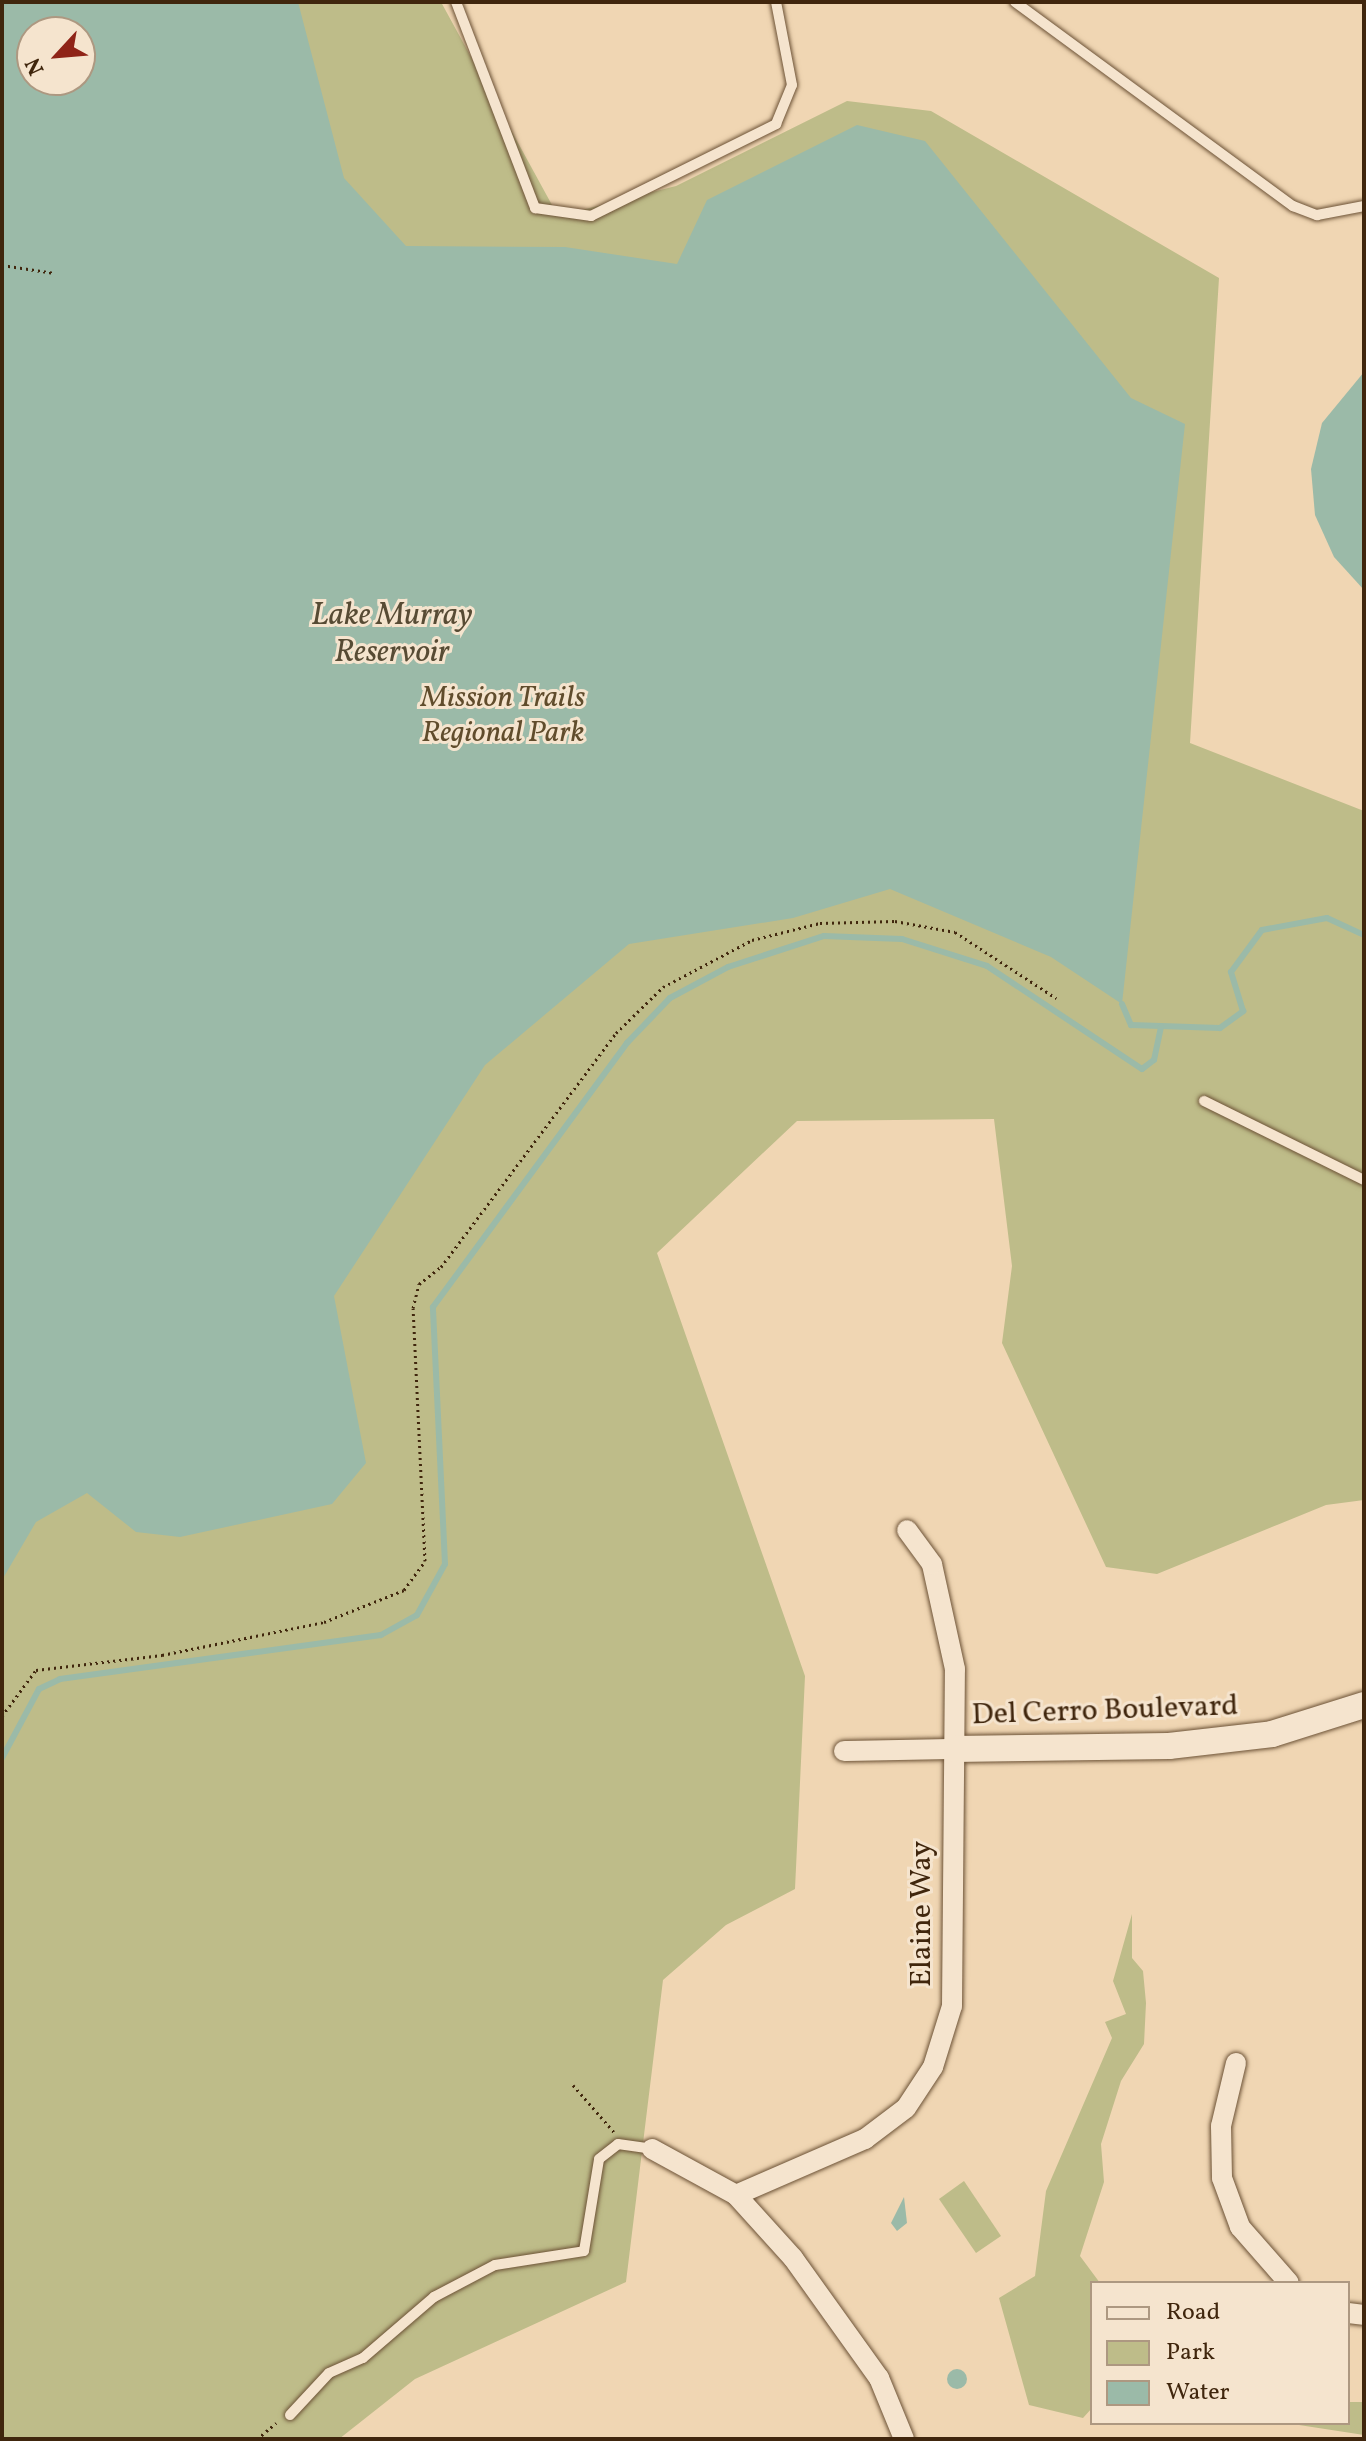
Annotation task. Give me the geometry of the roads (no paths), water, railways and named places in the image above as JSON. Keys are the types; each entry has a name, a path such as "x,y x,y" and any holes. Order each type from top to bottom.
{"street":[{"name":"Elaine Way","path":"736,2195 865,2139 906,2108 933,2067 952,2006 953,1749 948,1615 932,1564 907,1530"},
{"name":"Del Cerro Boulevard","path":"844,1751 1169,1746 1272,1734 1364,1705"},
{"path":"1236,2063 1221,2126 1222,2178 1240,2227 1287,2281"},
{"path":"652,2149 736,2195 827,2298 879,2378 904,2439"}],"lane":[{"path":"456,2 535,208 591,216 776,124 792,85 776,2"},
{"path":"1015,2 1231,165 1317,215 1364,206"},
{"path":"1204,1101 1364,1180"},
{"path":"290,2415 329,2373 363,2358 434,2297 495,2265 584,2251 599,2159 618,2144 652,2149"}],"water":[{"name":"Lake Murray Reservoir","path":"2,2 298,2 344,178 406,246 565,247 677,264 707,200 857,125 925,141 1131,398 1185,424 1122,1004 1051,957 890,889 793,918 629,944 485,1065 334,1296 366,1463 332,1504 180,1537 136,1532 87,1493 36,1522 2,1580"},
{"path":"1364,372 1364,590 1334,557 1315,515 1311,469 1322,423"},
{"path":"904,2197 907,2223 897,2231 891,2223"},
{"path":"957,2369 964,2372 967,2379 964,2386 957,2389 950,2386 947,2379 950,2372"}],"waterway":[{"path":"1122,1004 1131,1025 1220,1028 1243,1011 1231,972 1262,930 1327,918 1364,935"},
{"path":"433,1307 627,1043 670,998 728,967 824,936 902,939 987,966 1142,1069 1154,1060 1161,1027"},
{"path":"2,1758 39,1689 60,1679 381,1635 417,1615 445,1564 433,1307"}],"park label":[{"name":"Mission Trails Regional Park","path":"503,715"}]}
